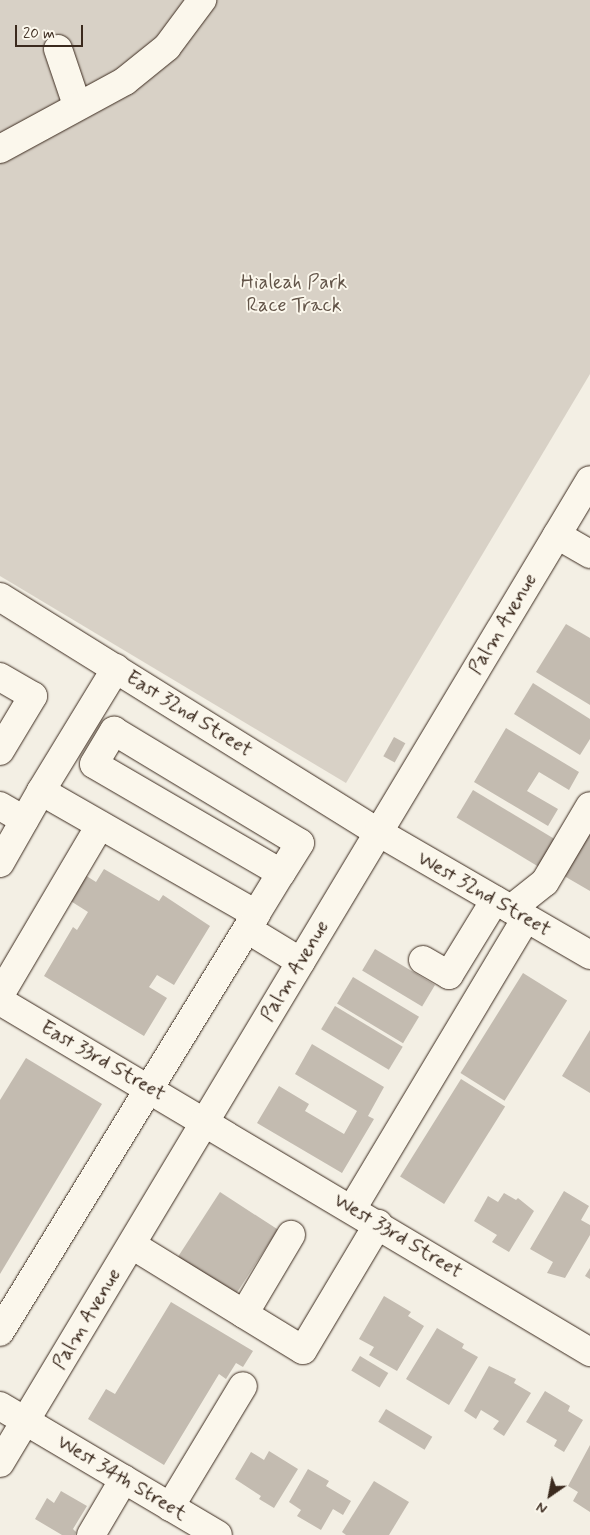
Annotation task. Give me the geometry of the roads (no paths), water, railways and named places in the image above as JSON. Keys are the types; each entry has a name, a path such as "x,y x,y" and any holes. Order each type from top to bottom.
{"street":[{"path":"0,149 77,105 125,81 167,47 202,0"},
{"path":"58,49 77,105"},
{"name":"Palm Avenue","path":"0,1463 590,480"},
{"path":"557,535 590,554"},
{"name":"East 32nd Street","path":"0,596 378,832"},
{"path":"0,862 116,668"},
{"path":"0,677 33,696 0,751"},
{"path":"0,1332 300,843 114,731 94,764 281,873"},
{"path":"41,791 100,825 251,922 301,962"},
{"path":"0,806 24,820"},
{"path":"423,960 449,976 511,909 545,882 590,806"},
{"path":"1,1004 100,825"},
{"name":"West 32nd Street","path":"378,832 590,955"},
{"path":"352,1209 511,909"},
{"name":"East 33rd Street","path":"1,1004 205,1120"},
{"name":"West 33rd Street","path":"205,1120 590,1352"},
{"path":"132,1245 303,1350 378,1224"},
{"path":"244,1314 291,1235"},
{"path":"170,1507 243,1386"},
{"name":"West 34th Street","path":"0,1406 218,1535"},
{"path":"91,1535 124,1479"}],"park label":[{"name":"Hialeah Park Race Track","path":"294,294"}]}
